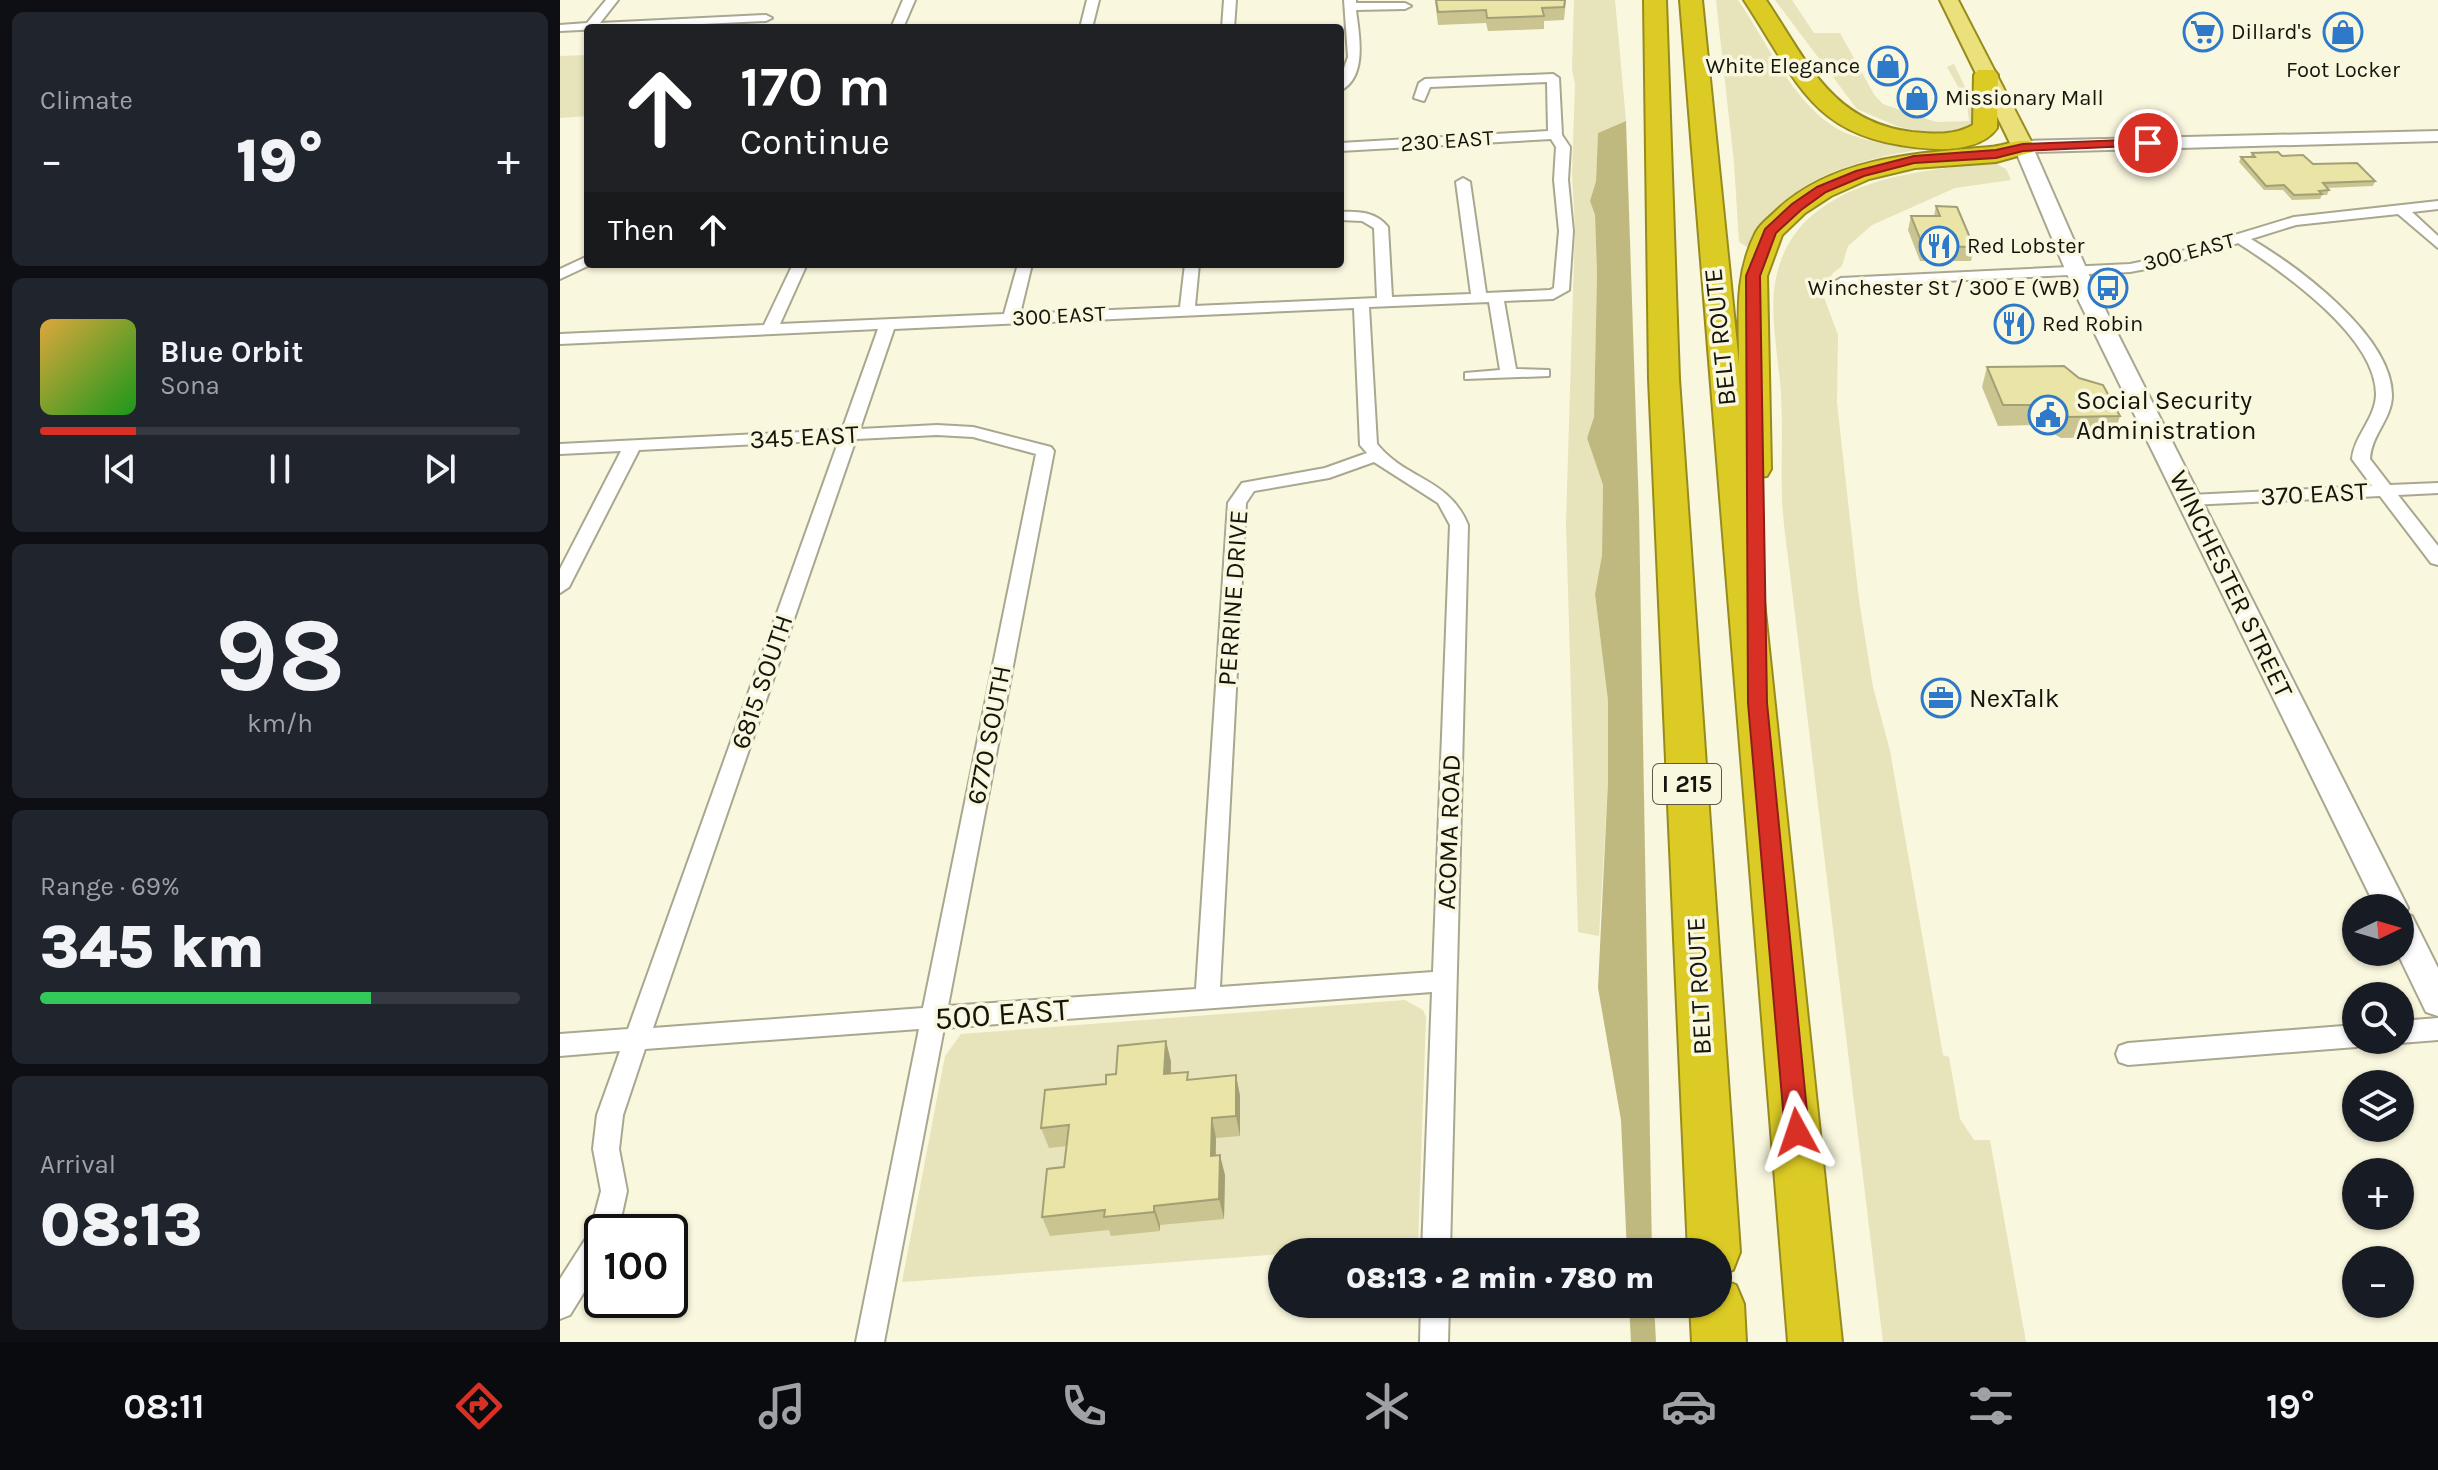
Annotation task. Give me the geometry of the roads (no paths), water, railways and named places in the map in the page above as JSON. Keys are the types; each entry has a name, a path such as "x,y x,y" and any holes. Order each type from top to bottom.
{"highway":[{"path":"1633,0 1636,45 1659,187"},
{"name":"BELT ROUTE","path":"1655,0 1664,379 1713,1238"},
{"name":"BELT ROUTE","path":"1691,0 1716,306 1757,703 1815,1342"},
{"path":"1755,0 1833,110 1854,124 1907,140 2023,147"},
{"path":"1937,142 1968,138 1985,128 1986,75"},
{"path":"1757,703 1753,276 1770,232 1796,207 1822,190 1860,174 1914,160 1996,154 2023,147"},
{"path":"1718,1318 1719,1342"}],"main road":[{"name":"WINCHESTER STREET","path":"1949,0 2023,147 2076,271 2385,894"},
{"path":"2148,143 2180,136 2438,127"},
{"path":"2023,147 2438,136"},
{"path":"2414,953 2438,1002"}],"street":[{"path":"592,24 612,0"},
{"path":"899,24 909,0"},
{"path":"1087,24 1093,0"},
{"path":"1228,24 1230,0"},
{"path":"1344,83 1354,65 1350,3 1405,6"},
{"path":"656,24 766,19"},
{"path":"560,28 584,27"},
{"path":"1420,98 1425,83 1553,78 1555,135"},
{"name":"230 EAST","path":"1344,147 1555,135"},
{"name":"300 EAST","path":"560,339 1558,292 1563,286 1566,231 1561,180 1563,147 1555,135"},
{"path":"1463,182 1509,375"},
{"name":"300 EAST","path":"1841,282 2076,271 2152,264 2320,217 2438,205"},
{"path":"2401,209 2438,244"},
{"path":"1344,216 1365,217 1375,220 1381,227 1385,301"},
{"path":"2240,238 2309,284 2370,354 2384,391 2376,424 2362,445 2361,459 2438,559"},
{"path":"560,275 584,262"},
{"path":"770,330 798,268"},
{"path":"1011,319 1024,268"},
{"path":"1187,310 1192,268"},
{"path":"1361,302 1366,430 1375,456"},
{"name":"6815 SOUTH","path":"608,1214 614,1191 606,1132 888,324"},
{"path":"1471,376 1543,373"},
{"name":"345 EAST","path":"560,449 958,430 1045,451"},
{"path":"560,587 633,445"},
{"name":"6770 SOUTH","path":"870,1342 1045,451"},
{"name":"ACOMA ROAD","path":"1375,456 1394,470 1442,495 1456,511 1459,525 1436,1238"},
{"name":"PERRINE DRIVE","path":"1207,999 1237,503 1248,487 1329,473 1375,456"},
{"name":"370 EAST","path":"2190,500 2438,488"},
{"name":"500 EAST","path":"560,1045 1444,981"},
{"path":"2414,1031 2438,1029"},
{"path":"2128,1054 2342,1037"},
{"path":"560,1305 584,1267"},
{"path":"1434,1342 1435,1318"}],"place":[{"name":"Dillard's","path":"2203,32"},
{"name":"Foot Locker","path":"2343,32"},
{"name":"White Elegance","path":"1888,66"},
{"name":"Missionary Mall","path":"1917,98"},
{"name":"Red Lobster","path":"1939,246"},
{"name":"Winchester St / 300 E (WB)","path":"2108,288"},
{"name":"Red Robin","path":"2014,324"},
{"name":"Social Security Administration","path":"2048,415"},
{"name":"NexTalk","path":"1941,698"}]}
